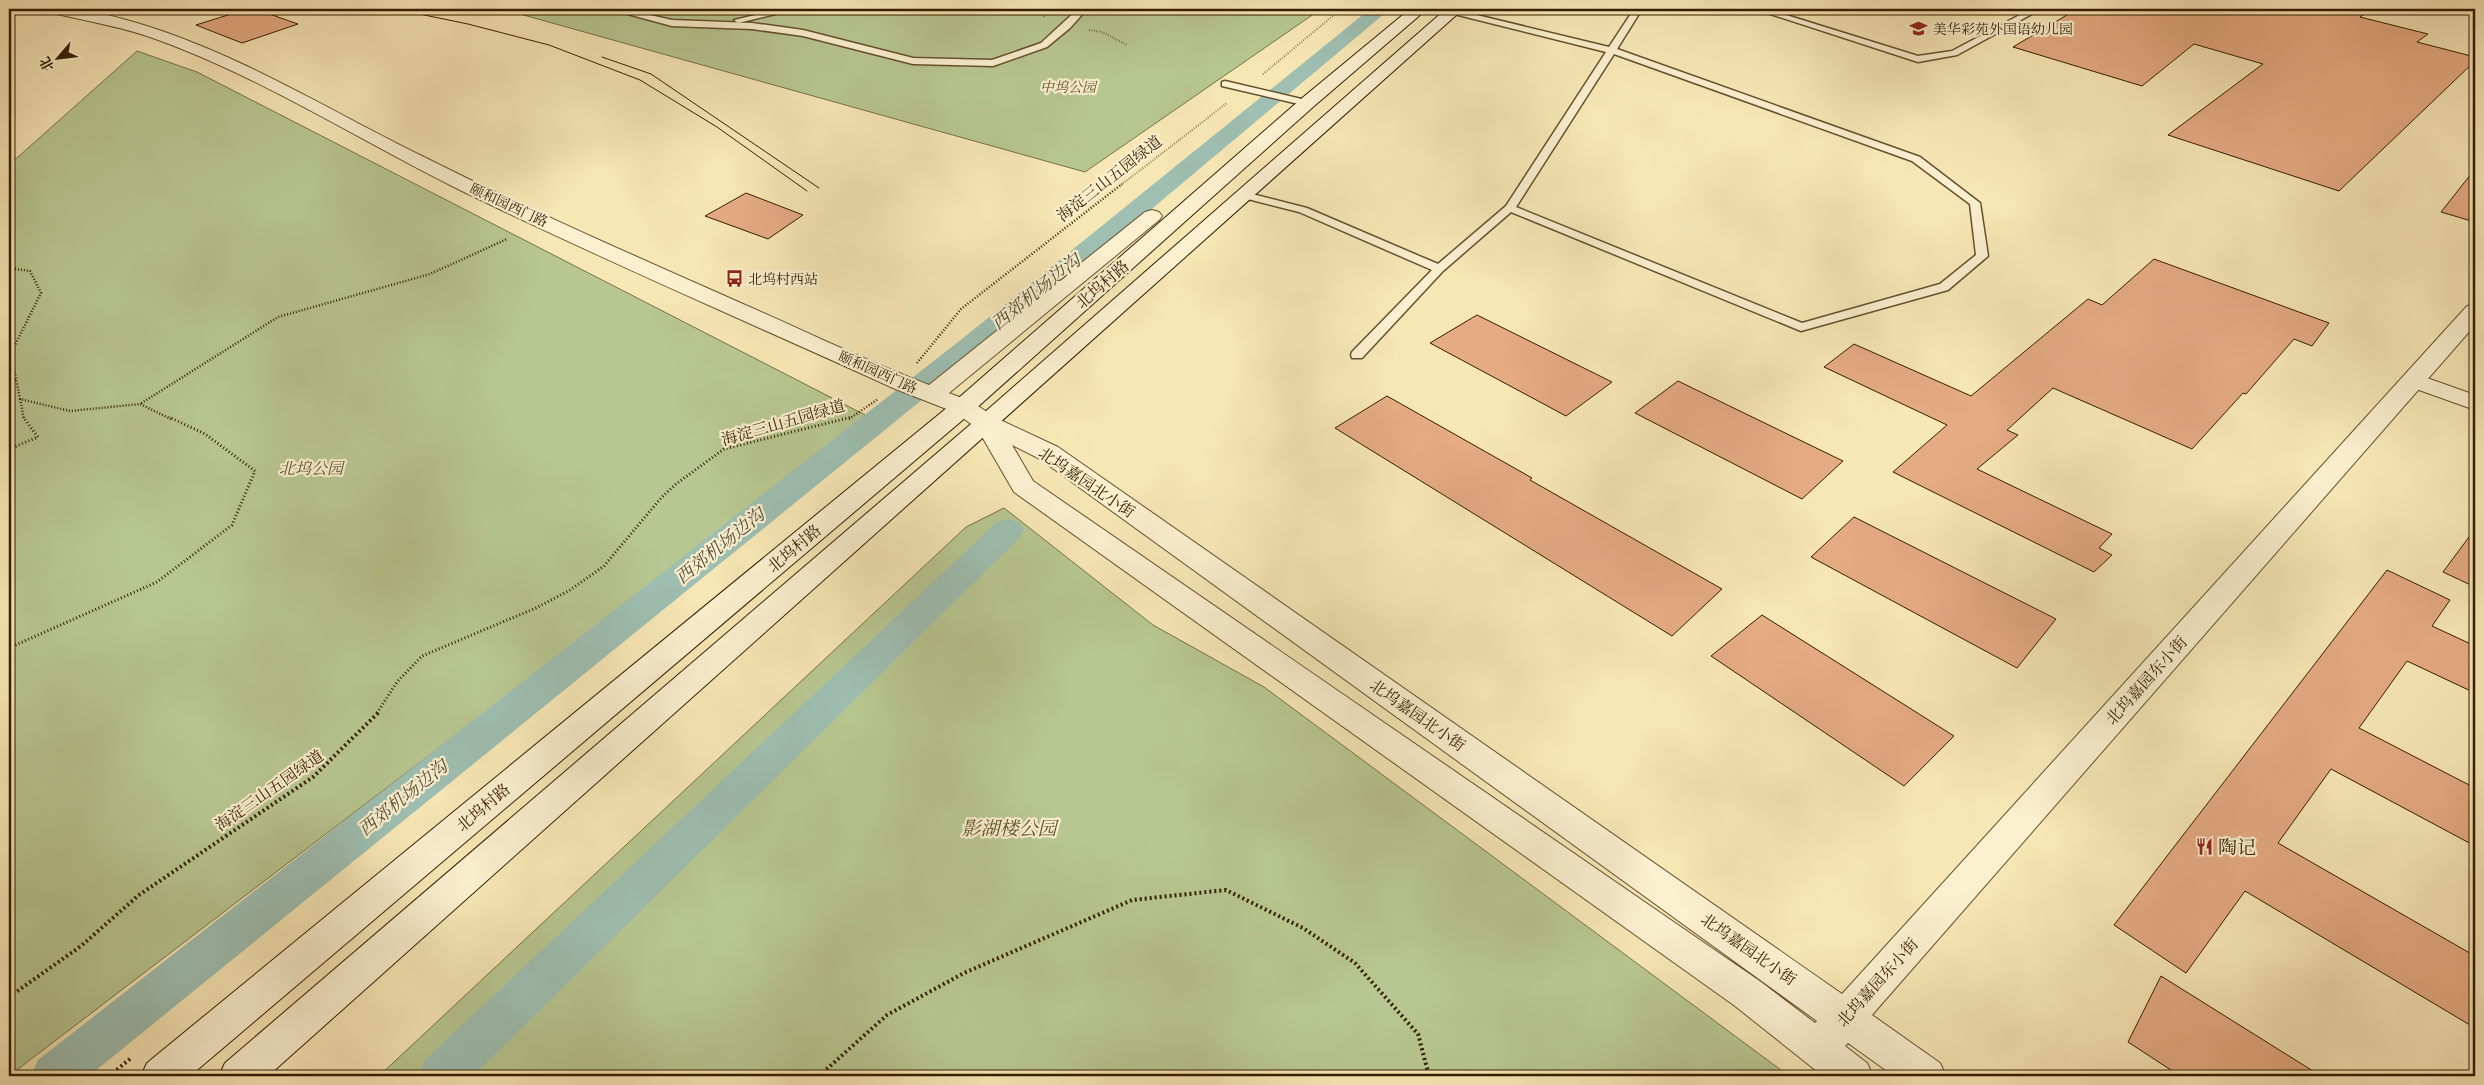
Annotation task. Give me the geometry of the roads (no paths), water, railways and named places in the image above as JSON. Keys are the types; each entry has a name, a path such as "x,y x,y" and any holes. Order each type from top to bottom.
{"street":[{"name":"颐和园西门路","path":"55,9 134,26 216,58 413,160 514,209 975,415"},
{"name":"北坞村路","path":"161,1076 1244,195 1454,10"},
{"name":"北坞村路","path":"239,1076 975,415 1194,203 1307,103 1416,11"},
{"name":"北坞村路","path":"932,395 1152,216 1194,203"},
{"name":"北坞嘉园东小街","path":"1818,1048 2475,312"},
{"path":"2414,380 2475,403"},
{"name":"北坞嘉园北小街","path":"975,415 1057,459 1926,1076"},
{"name":"北坞嘉园北小街","path":"975,415 1024,486 1748,994 1854,1076"}],"lane":[{"path":"614,9 672,23 752,26 803,33 913,61 993,63 1044,45 1069,25 1083,9"},
{"path":"714,25 793,9"},
{"path":"1393,9 1416,11"},
{"path":"1358,355 1439,269 1510,208 1638,9"},
{"path":"1759,9 1918,60 1954,53 2038,9"},
{"path":"1454,10 1611,50 1916,159 1975,203 1982,256 1944,287 1801,327 1510,208"},
{"path":"1225,84 1307,103"},
{"path":"1244,195 1303,210 1439,269"}],"waterway":[{"name":"西郊机场边沟","path":"54,1076 977,341 1381,9"},
{"path":"441,1076 1008,530"}],"tram line":[{"path":"395,9 468,24 549,45 640,80 717,127 807,191"},
{"path":"602,57 651,74 819,188"}],"place":[{"name":"美华彩苑外国语幼儿园","path":"1919,29"},
{"name":"北坞村西站","path":"734,279"},
{"name":"陶记","path":"2204,847"}],"park label":[{"name":"中坞公园","path":"1068,87"},
{"name":"北坞公园","path":"311,468"},
{"name":"影湖楼公园","path":"1009,828"}]}
